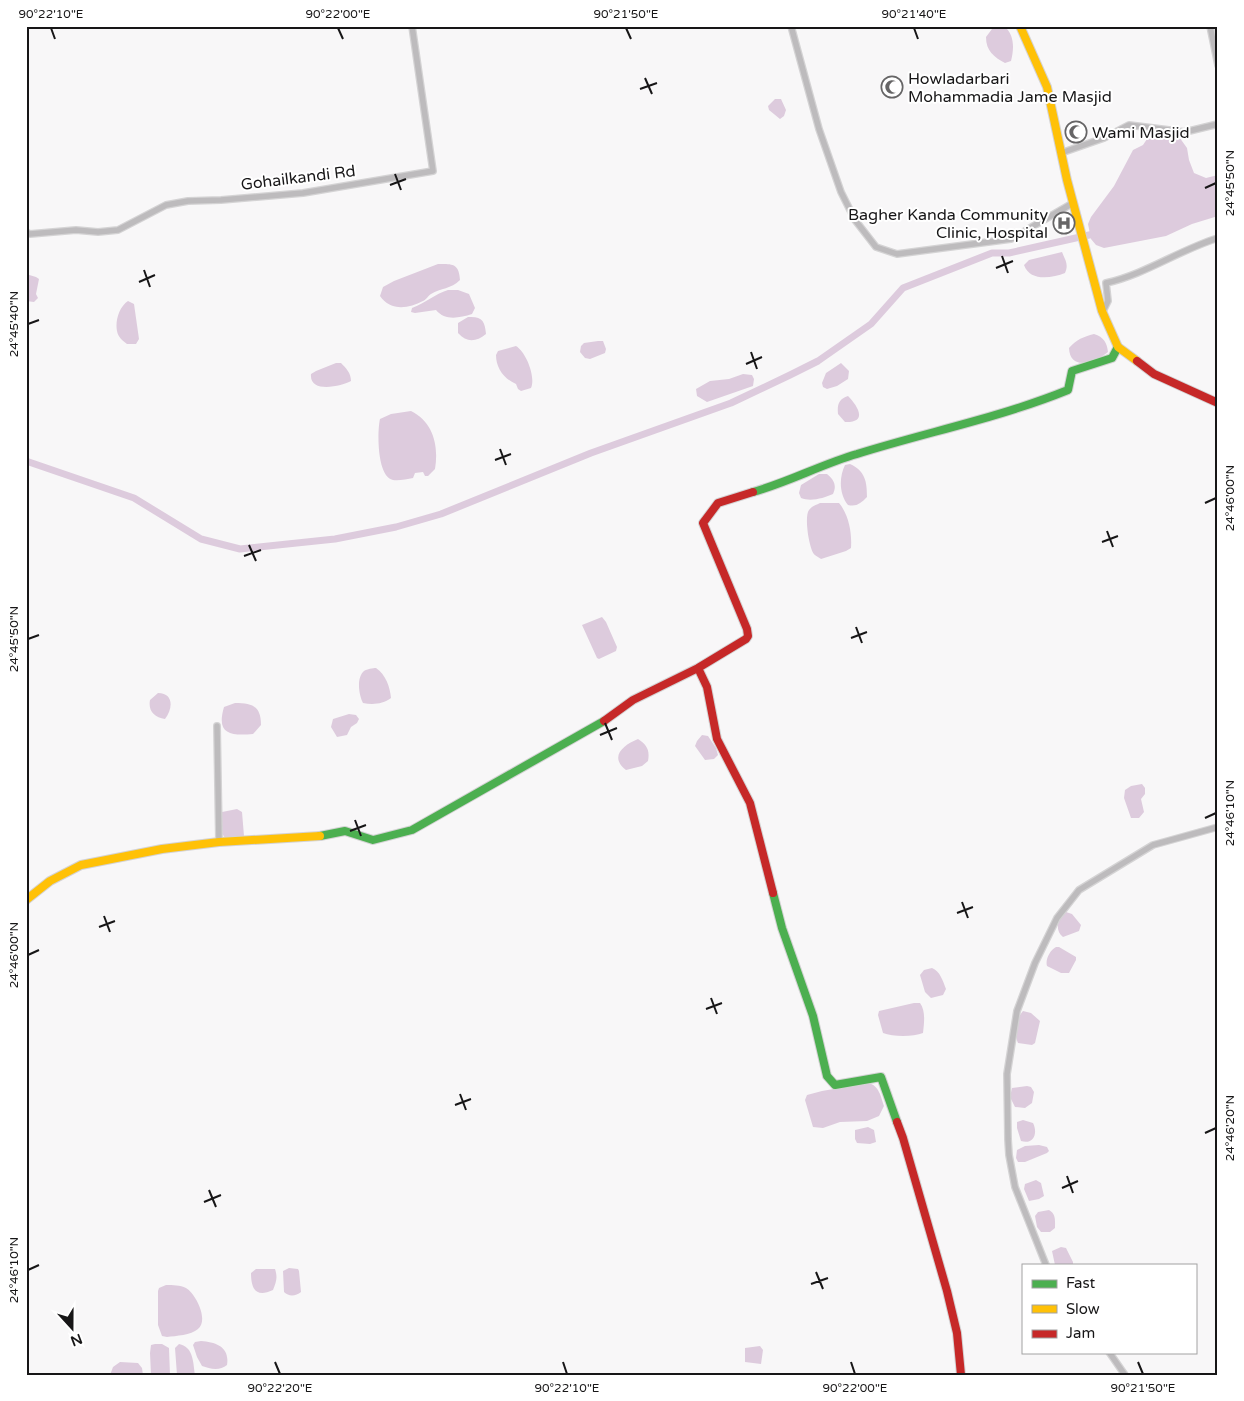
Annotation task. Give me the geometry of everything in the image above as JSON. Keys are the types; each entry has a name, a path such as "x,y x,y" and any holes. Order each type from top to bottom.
{"main road":[{"path":"1020,26 1047,87 1073,203 1102,312 1118,347 1154,374 1218,403"},
{"path":"26,900 50,881 81,865 162,849 219,842 314,837 345,831 373,840 412,830 602,722 633,700 698,668 746,639 748,636 747,629 703,523 718,503 774,486 855,454 1036,403 1068,390 1072,371 1112,358 1118,347"},
{"path":"698,668 707,687 717,739 750,803 782,928 813,1016 828,1076 835,1085 881,1077 903,1138 947,1291 957,1333 961,1375"}],"street":[{"name":"Gohailkandi Rd","path":"26,232 30,234 76,230 98,232 118,230 166,205 188,201 303,194 433,171 412,26"},
{"path":"791,26 819,129 841,192 855,220 876,247 897,254 1012,239 1073,203"},
{"path":"1210,26 1218,65"},
{"path":"1061,153 1104,138 1128,125 1185,132 1218,124"},
{"path":"1102,312 1108,300 1106,283 1141,272 1218,238"},
{"path":"217,726 219,842"},
{"path":"1046,1264 1015,1187 1008,1139 1007,1074 1017,1011 1035,962 1057,918 1079,890 1153,845 1218,827"},
{"path":"1110,1354 1125,1375"}],"shaded area":[{"path":"1004,26 1012,38 1013,47 1011,61 1005,63 991,53 986,42 986,37 992,29"},
{"path":"775,99 781,99 786,110 784,116 780,119 769,110 768,106"},
{"path":"1158,131 1177,134 1187,148 1194,173 1206,178 1218,175 1218,216 1192,224 1166,236 1104,248 1096,245 1091,239 1088,224 1091,217 1114,186 1133,150 1143,145 1151,133"},
{"path":"1062,252 1067,265 1065,273 1048,277 1036,276 1031,274 1024,265 1029,260"},
{"path":"438,264 456,267 460,280 411,306 394,306 384,301 380,296 383,287"},
{"path":"26,274 39,279 36,294 38,298 34,302 26,301"},
{"path":"448,290 458,290 469,294 475,308 472,314 452,318 444,316 436,310 411,312 412,308"},
{"path":"128,301 134,304 139,339 136,344 127,344 122,340 117,331 118,314"},
{"path":"468,317 477,317 482,320 486,334 475,340 468,340 461,336 458,333 458,323"},
{"path":"1094,334 1104,341 1108,352 1097,359 1084,363 1074,360 1070,355 1069,348 1080,339"},
{"path":"603,341 606,349 605,353 590,359 585,358 580,352 581,346 584,343"},
{"path":"516,346 526,359 532,378 531,388 521,391 502,372 496,360 498,351"},
{"path":"336,363 341,363 346,369 351,381 327,387 315,384 311,374"},
{"path":"841,363 849,371 848,379 837,386 827,389 823,387 822,383 826,373"},
{"path":"743,374 752,375 754,379 753,386 707,402 697,396 696,389 710,381 729,379"},
{"path":"848,396 855,404 859,413 857,420 852,422 845,422 838,414 839,402"},
{"path":"411,411 425,421 433,435 436,451 435,469 428,476 425,476 423,472 415,473 413,478 393,480 388,477 381,463 379,453 380,419 391,414"},
{"path":"850,464 862,473 866,486 867,497 856,505 848,505 845,501 841,485 845,465"},
{"path":"819,474 827,474 833,481 835,488 833,494 813,500 801,498 799,493 801,485"},
{"path":"820,503 839,503 847,519 851,542 851,548 846,551 821,559 812,551 807,525 809,510"},
{"path":"602,617 617,647 616,651 599,659 582,625"},
{"path":"376,668 387,682 391,698 378,704 363,703 359,691 361,674 364,671"},
{"path":"158,693 167,696 170,702 170,711 165,719 155,715 150,707 150,700"},
{"path":"235,703 251,705 257,710 261,719 261,725 253,734 232,733 224,728 222,716 224,707"},
{"path":"349,714 356,715 359,719 357,723 351,727 347,735 337,737 331,727 333,719"},
{"path":"702,735 708,736 716,748 718,755 714,759 705,760 695,746"},
{"path":"638,739 647,748 649,754 648,761 642,766 626,770 621,765 618,756 623,748"},
{"path":"1142,784 1145,788 1145,794 1141,799 1144,812 1139,818 1131,818 1124,798 1125,790 1131,786"},
{"path":"237,809 242,812 244,836 242,838 225,838 221,832 222,812"},
{"path":"1066,912 1072,914 1081,925 1079,931 1063,937 1060,934 1058,924"},
{"path":"1056,947 1076,957 1069,973 1061,973 1047,966 1048,955"},
{"path":"932,968 939,974 946,989 943,995 931,998 925,992 920,975 924,970"},
{"path":"920,1003 923,1010 923,1033 903,1036 883,1033 878,1015 879,1011"},
{"path":"1023,1011 1031,1013 1040,1021 1035,1043 1032,1045 1018,1043 1017,1040 1017,1022"},
{"path":"868,1083 875,1086 882,1099 884,1106 879,1116 867,1121 840,1122 823,1128 813,1127 805,1100 807,1095"},
{"path":"1031,1087 1034,1092 1032,1103 1025,1108 1015,1107 1010,1097 1012,1088"},
{"path":"1023,1120 1033,1123 1035,1131 1032,1140 1025,1142 1021,1141 1017,1128 1017,1122"},
{"path":"868,1127 874,1130 876,1142 870,1144 857,1143 855,1130"},
{"path":"1039,1145 1047,1147 1049,1151 1025,1162 1018,1162 1016,1158 1017,1150 1025,1146"},
{"path":"1036,1180 1041,1183 1044,1196 1029,1201 1024,1189 1025,1184"},
{"path":"1049,1210 1054,1215 1055,1228 1050,1232 1041,1232 1037,1227 1035,1216 1038,1212"},
{"path":"1061,1247 1066,1248 1073,1264 1055,1264 1052,1251"},
{"path":"289,1268 298,1269 299,1271 301,1292 295,1295 288,1295 284,1292 283,1271"},
{"path":"256,1269 275,1269 276,1280 273,1290 262,1293 253,1288 251,1273"},
{"path":"166,1285 184,1287 194,1296 202,1314 201,1325 198,1329 179,1336 162,1336 158,1325 158,1291 159,1288"},
{"path":"201,1341 217,1344 221,1347 226,1354 227,1365 215,1369 202,1366 193,1345 195,1342"},
{"path":"162,1344 169,1348 170,1375 151,1375 151,1345"},
{"path":"179,1344 188,1348 193,1361 195,1375 177,1375 175,1348"},
{"path":"760,1346 763,1350 761,1364 745,1362 745,1348"},
{"path":"120,1362 138,1363 142,1368 143,1375 110,1375 113,1367"}],"waterway":[{"path":"26,461 134,498 201,539 240,549 335,539 396,527 441,514 591,453 731,403 818,361 871,324 903,288 992,253 1009,253 1098,233"}],"traffic: fast":[{"path":"753,492 844,458 1016,409 1068,390 1072,371 1112,358 1118,347"},
{"path":"320,836 345,831 373,840 412,830 604,721"},
{"path":"773,893 782,928 813,1016 827,1076 835,1085 881,1077 897,1122"}],"traffic: slow":[{"path":"1020,26 1047,87 1067,180 1102,311 1118,347 1137,361"},
{"path":"26,900 50,881 81,865 162,849 219,842 320,836"}],"traffic: jam":[{"path":"1137,361 1154,374 1218,403"},
{"path":"604,721 633,700 698,668 748,636 747,629 703,523 718,503 753,492"},
{"path":"698,668 707,687 717,739 750,803 773,893"},
{"path":"897,1122 947,1291 957,1333 961,1375"}],"place":[{"name":"Howladarbari Mohammadia Jame Masjid","path":"892,87"},
{"name":"Wami Masjid","path":"1076,132"},
{"name":"Bagher Kanda Community Clinic, Hospital","path":"1064,223"}]}
